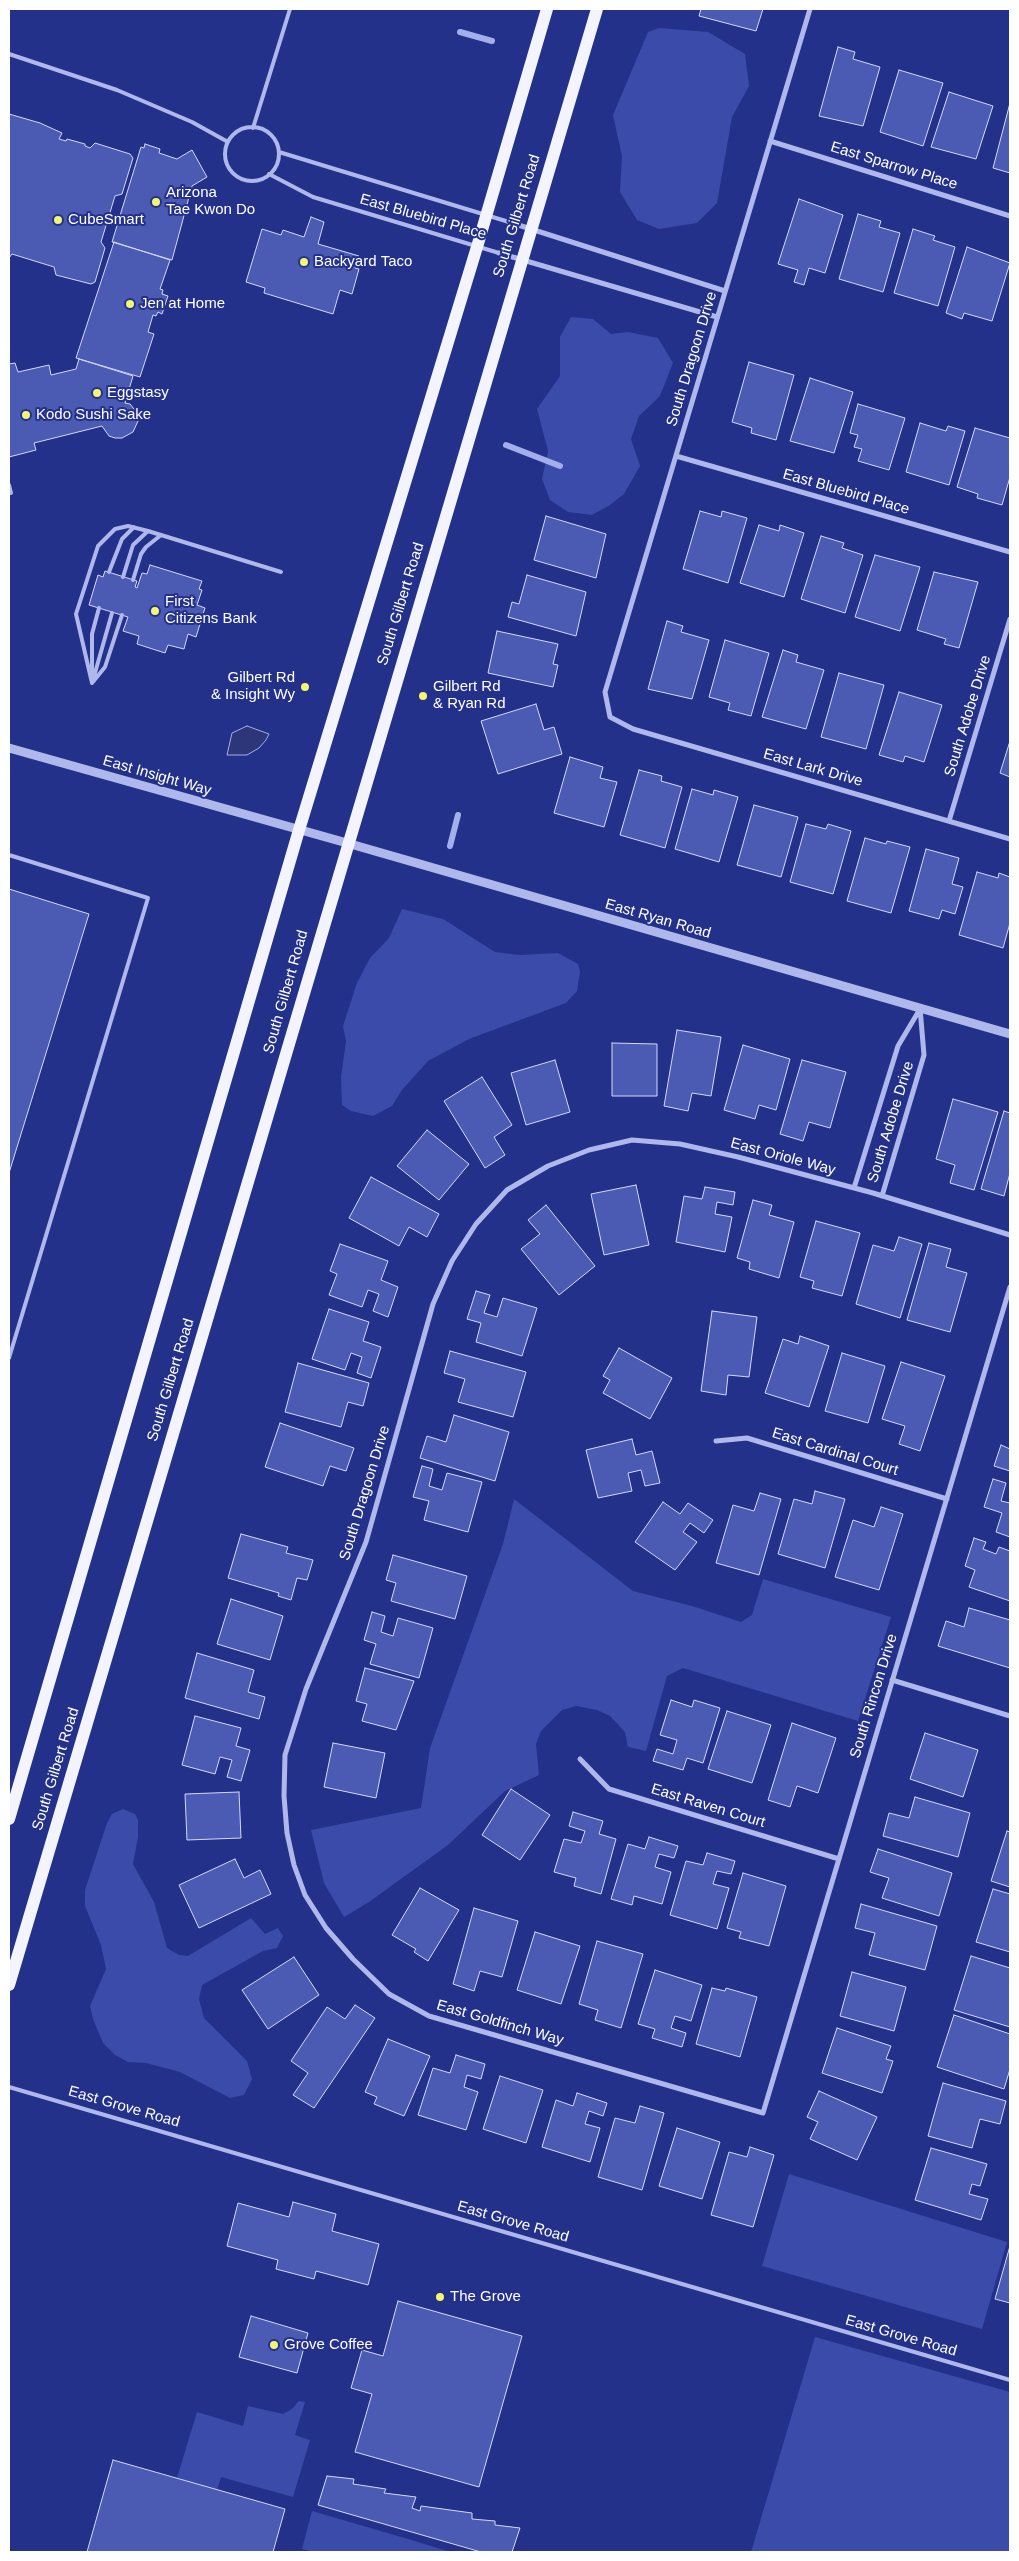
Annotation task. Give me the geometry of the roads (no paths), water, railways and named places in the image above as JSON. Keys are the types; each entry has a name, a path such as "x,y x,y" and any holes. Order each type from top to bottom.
{"main road":[{"name":"South Gilbert Road","path":"9,1819 299,830 487,215 547,9"},
{"name":"South Gilbert Road","path":"9,1985 347,843 597,9"}],"street":[{"name":"South Dragoon Drive","path":"610,717 605,692 810,9"},
{"name":"East Sparrow Place","path":"770,141 1010,216"},
{"name":"East Bluebird Place","path":"509,222 725,291"},
{"name":"East Bluebird Place","path":"499,252 717,318"},
{"name":"East Bluebird Place","path":"676,456 1010,552"},
{"name":"South Adobe Drive","path":"949,821 1010,619"},
{"name":"East Lark Drive","path":"610,717 633,729 1010,839"},
{"name":"East Insight Way","path":"9,748 299,830"},
{"name":"East Ryan Road","path":"299,830 1010,1034"},
{"name":"South Adobe Drive","path":"854,1188 898,1046 920,1008"},
{"name":"South Adobe Drive","path":"882,1196 924,1055 920,1008"},
{"name":"East Oriole Way","path":"548,1166 590,1150 632,1140 680,1144 854,1188 1010,1235"},
{"name":"South Dragoon Drive","path":"294,1865 284,1796 285,1755 306,1689 366,1542 434,1304 452,1261 476,1224 507,1190 548,1166"},
{"name":"South Rincon Drive","path":"762,2113 1010,1287"},
{"name":"East Cardinal Court","path":"716,1441 747,1438 946,1499"},
{"path":"892,1680 1010,1716"},
{"name":"East Raven Court","path":"580,1759 609,1789 839,1859"},
{"name":"East Goldfinch Way","path":"294,1865 305,1896 326,1928 353,1960 389,1994 429,2016 762,2113"}],"lane":[{"path":"254,128 290,9"},
{"path":"9,54 125,94 192,122 228,142"},
{"path":"254,128 267,131 274,138 279,152 278,164 270,174 259,180 250,181 235,175 226,160 228,142 240,130 254,128"},
{"name":"East Bluebird Place","path":"279,152 509,222"},
{"name":"East Bluebird Place","path":"270,174 313,197 499,252"},
{"path":"9,485 11,493"},
{"path":"92,683 76,614 98,546 115,529 128,526 134,527 281,572"},
{"path":"109,572 122,539 134,527"},
{"path":"123,577 133,545 148,531"},
{"path":"133,580 141,554 146,547 161,535"},
{"path":"92,683 90,652 99,608"},
{"path":"92,683 112,613"},
{"path":"92,683 105,667 122,616"},
{"path":"9,855 148,898 9,1358"},
{"name":"East Grove Road","path":"9,2086 1010,2380"}],"waterway":[{"path":"460,32 492,41"},
{"path":"506,445 560,466"},
{"path":"450,846 458,815"}],"place":[{"name":"Arizona Tae Kwon Do","path":"156,202"},
{"name":"CubeSmart","path":"58,220"},
{"name":"Backyard Taco","path":"304,262"},
{"name":"Jen at Home","path":"130,304"},
{"name":"Eggstasy","path":"97,393"},
{"name":"Kodo Sushi Sake","path":"26,415"},
{"name":"First Citizens Bank","path":"155,611"},
{"name":"Gilbert Rd & Insight Wy","path":"305,687"},
{"name":"Gilbert Rd & Ryan Rd","path":"423,696"},
{"name":"The Grove","path":"440,2297"},
{"name":"Grove Coffee","path":"274,2345"}]}
